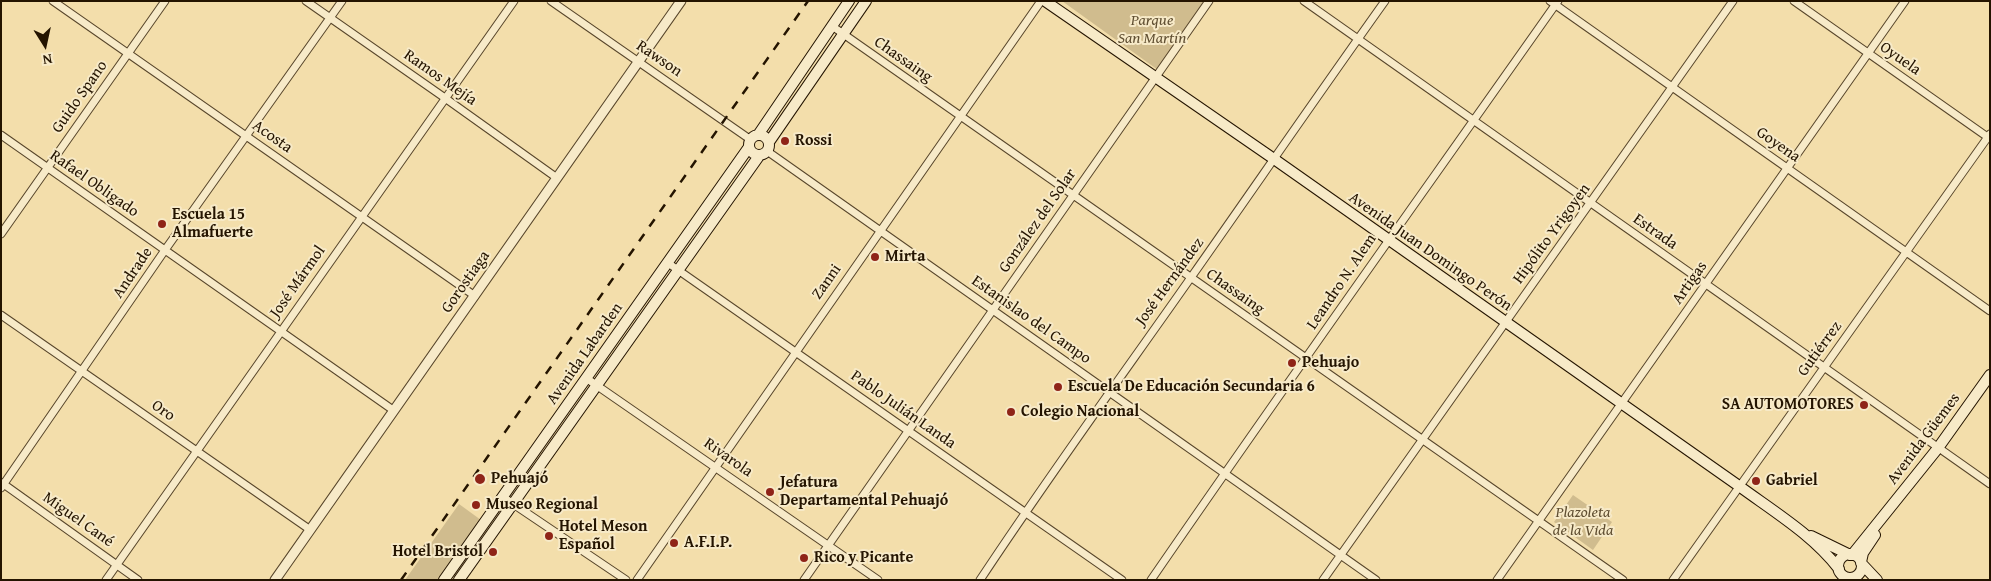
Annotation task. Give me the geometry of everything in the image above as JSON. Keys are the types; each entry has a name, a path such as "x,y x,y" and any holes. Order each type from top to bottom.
{"main road":[{"name":"Avenida Labarden","path":"444,580 668,263 849,1"},
{"name":"Avenida Labarden","path":"458,580 514,504 677,270 765,150 866,1"},
{"name":"Avenida Juan Domingo Perón","path":"1043,1 1274,159 1739,486 1797,528 1848,577"},
{"path":"764,137 765,150 752,153 753,141 764,137"},
{"name":"Avenida Güemes","path":"1882,520 1874,526 1851,555 1841,558 1848,577 1860,572 1863,553 1882,520 1938,448 1990,375"},
{"name":"Avenida Juan Domingo Perón","path":"1797,528 1851,555 1861,563"},
{"path":"1861,563 1877,580"}],"street":[{"name":"Acosta","path":"53,1 475,296"},
{"name":"Guido Spano","path":"1,234 165,1"},
{"name":"Ramos Mejía","path":"306,1 557,178"},
{"name":"Andrade","path":"2,485 83,372 165,250 342,1"},
{"name":"José Mármol","path":"106,580 514,1"},
{"name":"Rawson","path":"551,1 753,141"},
{"name":"Gorostiaga","path":"275,580 681,1"},
{"name":"Zanni","path":"637,580 1043,1"},
{"name":"González del Solar","path":"804,580 1209,1"},
{"name":"Estrada","path":"1304,1 1990,484"},
{"name":"José Hernández","path":"980,580 1024,512 1385,1"},
{"name":"Hipólito Yrigoyen","path":"1323,580 1733,1"},
{"name":"Oyuela","path":"1794,1 1989,136"},
{"name":"Artigas","path":"1497,580 1904,1"},
{"name":"Goyena","path":"1555,2 1990,311"},
{"name":"Leandro N. Alem","path":"1152,580 1388,240 1474,122 1555,2"},
{"name":"Chassaing","path":"832,26 1623,580"},
{"name":"Rafael Obligado","path":"1,135 393,410"},
{"name":"Gutiérrez","path":"1673,580 1989,136"},
{"name":"Estanislao del Campo","path":"765,150 1376,580"},
{"name":"Pablo Julián Landa","path":"668,263 1122,580"},
{"name":"Oro","path":"1,315 310,529"},
{"name":"Rivarola","path":"586,378 716,466 878,580"},
{"name":"Miguel Cané","path":"2,485 138,580"},
{"path":"503,497 626,580"}],"green space":[{"name":"Parque San Martín","path":"1062,1 1207,1 1158,70"},
{"name":"Plazoleta de la Vida","path":"1573,495 1612,522 1593,550 1554,522"},
{"path":"459,504 481,520 439,580 405,580"}],"railway":[{"path":"401,580 808,1"}],"place":[{"name":"Rossi","path":"785,141"},
{"name":"Escuela 15 Almafuerte","path":"162,224"},
{"name":"Mirta","path":"875,257"},
{"name":"Pehuajo","path":"1292,363"},
{"name":"Escuela De Educación Secundaria 6","path":"1058,387"},
{"name":"SA AUTOMOTORES","path":"1864,405"},
{"name":"Colegio Nacional","path":"1011,412"},
{"name":"Pehuajó","path":"480,479"},
{"name":"Gabriel","path":"1756,481"},
{"name":"Jefatura Departamental Pehuajó","path":"770,492"},
{"name":"Museo Regional","path":"476,505"},
{"name":"Hotel Meson Español","path":"549,536"},
{"name":"A.F.I.P.","path":"674,543"},
{"name":"Hotel Bristol","path":"493,552"},
{"name":"Rico y Picante","path":"804,558"}]}
